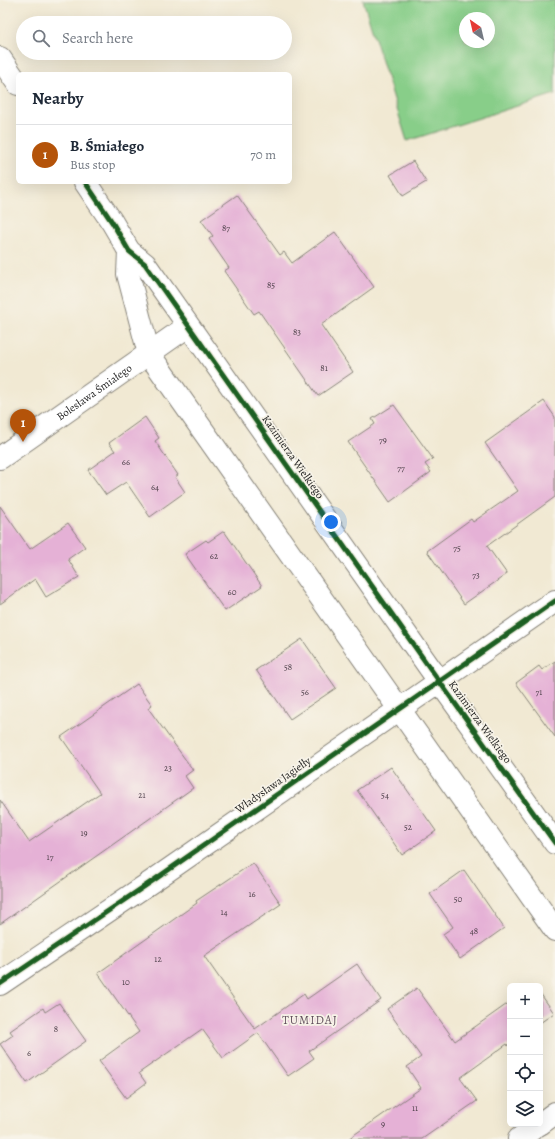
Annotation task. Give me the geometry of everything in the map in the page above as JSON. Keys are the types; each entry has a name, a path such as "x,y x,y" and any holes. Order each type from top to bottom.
{"street":[{"path":"0,58 16,81"},
{"name":"Kazimierza Wielkiego","path":"86,184 112,222 129,251 145,264 555,843"},
{"path":"129,251 128,274 149,354 555,930"},
{"name":"Bolesława Śmiałego","path":"0,458 188,326"},
{"name":"Władysława Jagiełły","path":"0,984 154,880 555,600"},
{"path":"543,1122 555,1113"},
{"path":"519,1139 536,1127"}],"green space":[{"path":"363,0 555,0 555,94 407,141"}],"building":[{"path":"413,161 426,182 403,196 390,175"},
{"path":"237,195 280,255 284,252 292,263 335,232 374,287 321,325 353,372 318,396 259,311 254,314 224,271 229,268 209,239 213,236 201,220"},
{"path":"544,401 555,417 555,497 487,546 507,574 464,604 427,551 471,519 473,522 518,491 485,443"},
{"path":"394,405 433,459 425,464 431,472 390,502 348,442 375,424 372,419"},
{"path":"145,417 159,438 155,441 178,475 175,477 185,492 150,517 126,482 106,495 88,470 115,451 109,443"},
{"path":"0,506 30,549 68,523 85,547 68,559 79,577 46,597 35,579 0,604"},
{"path":"224,531 262,586 225,611 185,554 206,540 208,542"},
{"path":"302,639 336,688 290,719 256,670"},
{"path":"555,661 555,737 516,683 539,666 542,670"},
{"path":"137,684 152,705 148,708 193,770 185,776 193,788 0,924 0,800 29,842 100,793 61,737"},
{"path":"391,767 436,831 402,855 357,790"},
{"path":"253,863 281,904 204,956 255,1029 304,994 307,999 357,964 381,1000 309,1051 314,1058 288,1076 258,1033 223,1058 202,1029 139,1073 146,1083 126,1098 99,1061 139,1032 98,973 197,903 196,901"},
{"path":"464,870 504,928 460,959 443,934 453,927 430,894"},
{"path":"417,988 455,1041 507,1004 507,1044 460,1078 477,1101 422,1139 348,1139 421,1088 407,1067 421,1057 387,1009"},
{"path":"543,997 554,1013 543,1021"},
{"path":"59,1003 86,1041 27,1083 0,1044 13,1035 10,1031 43,1008 45,1012"}],"cycle path":[{"path":"86,184 112,222 129,251 145,264 555,843"},
{"path":"0,984 154,880 555,601"}],"place":[{"name":"B. Śmiałego","path":"23,442"}],"district":[{"name":"TUMIDAJ","path":"310,1020"}]}
